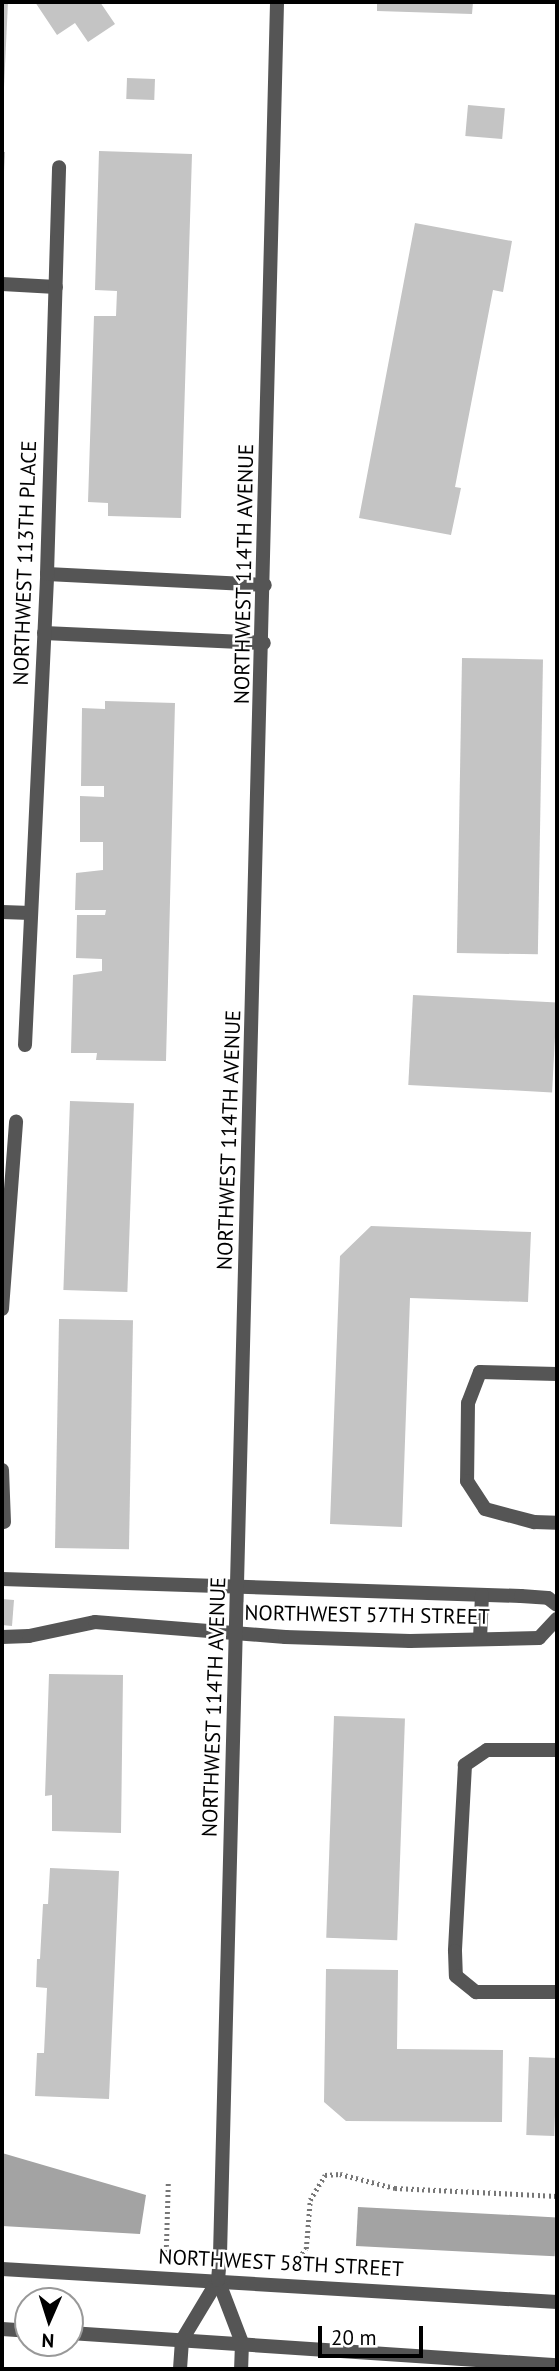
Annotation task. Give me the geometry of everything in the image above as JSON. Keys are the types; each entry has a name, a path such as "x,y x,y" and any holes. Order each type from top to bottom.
{"street":[{"name":"NORTHWEST 114TH AVENUE","path":"241,2369 242,2343 218,2280 264,643 277,2"},
{"name":"NORTHWEST 113TH PLACE","path":"25,1045 47,574 59,167"},
{"path":"2,284 56,286"},
{"path":"47,574 265,585"},
{"path":"44,633 264,643"},
{"path":"2,912 31,913"},
{"path":"2,1309 4,1245 16,1122"},
{"path":"557,1374 480,1372 468,1403 467,1481 485,1509 557,1523"},
{"path":"2,1471 4,1522"},
{"name":"NORTHWEST 57TH STREET","path":"2,1579 238,1584 548,1598 557,1605"},
{"path":"480,1639 482,1595"},
{"name":"NORTHWEST 57TH STREET","path":"2,1637 30,1636 95,1622 236,1634 539,1638 557,1619"},
{"path":"557,1750 487,1750 466,1765 455,1951 456,1976 475,1992 557,1992"},
{"name":"NORTHWEST 58TH STREET","path":"2,2269 557,2302"},
{"path":"180,2369 181,2340 218,2280"},
{"path":"84,2334 557,2365"}],"path":[{"path":"284,2262 291,2265 306,2249 310,2200 325,2175 340,2174 395,2188 557,2196"},
{"path":"164,2252 168,2183"}],"shaded area":[{"path":"2,2153 146,2195 140,2234 2,2226"},
{"path":"358,2207 557,2217 555,2256 356,2246"}],"building":[{"path":"2,2 8,2 4,87 2,87"},
{"path":"35,2 100,2 115,24 88,42 75,23 57,35"},
{"path":"377,2 473,2 472,14 377,11"},
{"path":"127,78 155,79 154,100 126,99"},
{"path":"468,105 505,108 502,139 465,136"},
{"path":"99,151 192,154 181,518 108,516 108,503 88,502 94,316 116,316 117,291 95,290"},
{"path":"2,152 5,152 4,171 2,171"},
{"path":"415,223 512,241 503,292 493,290 455,487 461,488 451,535 359,518"},
{"path":"462,658 543,659 538,954 457,953"},
{"path":"105,701 175,703 166,1061 96,1060 97,1053 71,1053 73,975 102,971 102,959 76,958 77,915 105,915 106,910 75,910 76,873 103,870 103,842 80,842 80,796 104,797 104,786 81,786 82,708 105,709"},
{"path":"413,995 557,1003 552,1092 408,1085"},
{"path":"70,1101 134,1103 127,1292 63,1290"},
{"path":"371,1226 531,1232 528,1302 410,1298 402,1527 330,1524 340,1256"},
{"path":"59,1319 133,1320 129,1549 55,1548"},
{"path":"2,1599 14,1600 12,1626 2,1625"},
{"path":"49,1674 123,1675 121,1833 52,1831 52,1795 45,1796"},
{"path":"334,1716 405,1718 397,1940 326,1938"},
{"path":"50,1868 119,1871 109,2099 35,2096 37,2053 44,2053 47,1988 36,1987 37,1959 40,1959 43,1904 48,1904"},
{"path":"326,1969 398,1970 397,2049 503,2050 502,2122 346,2121 324,2102"},
{"path":"529,2057 557,2058 554,2136 526,2135"}]}
